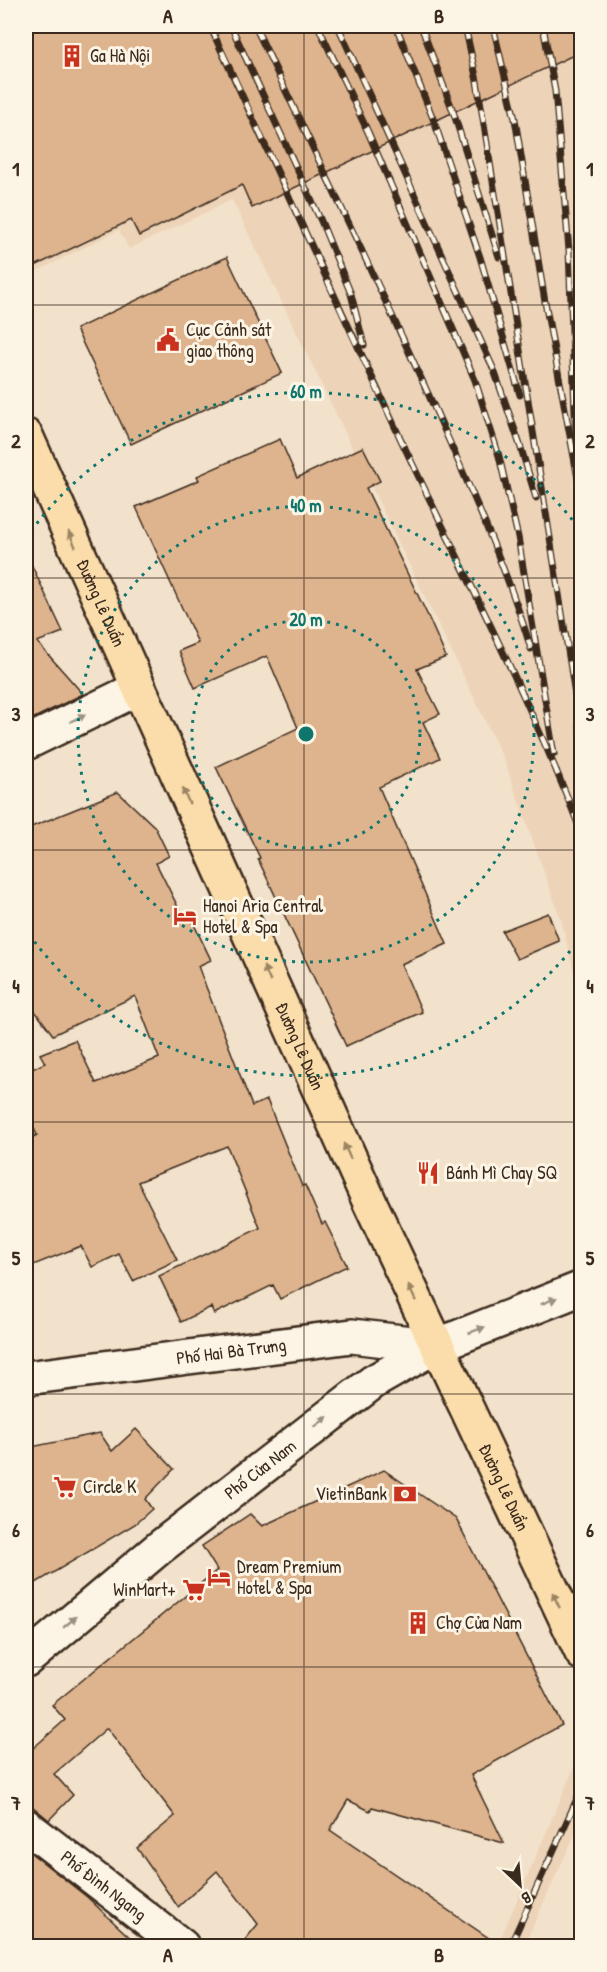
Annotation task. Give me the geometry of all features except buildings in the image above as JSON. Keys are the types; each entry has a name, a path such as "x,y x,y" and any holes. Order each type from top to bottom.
{"main road":[{"name":"Đường Lê Duẩn","path":"26,436 371,1205 582,1653"}],"street":[{"path":"26,743 139,688"},
{"name":"Phố Cửa Nam","path":"26,1660 159,1548 373,1382 436,1346 582,1288"},
{"name":"Phố Hai Bà Trưng","path":"26,1378 352,1336 436,1346"},
{"name":"Phố Đình Ngang","path":"26,1826 182,1947"}],"shaded area":[{"path":"26,26 581,26 581,1003 562,923 504,760 232,200 129,249 119,230 26,277"},
{"path":"581,1751 581,1821 524,1946 497,1946"}],"railway":[{"path":"210,26 402,442 519,685 582,834"},
{"path":"231,26 321,221 351,294 364,345"},
{"path":"255,26 435,409 499,557 531,649"},
{"path":"318,26 368,132 475,380 499,456 518,537 554,754"},
{"path":"338,26 494,370 536,498"},
{"path":"396,26 434,121 480,257 520,395"},
{"path":"421,26 453,111 499,257"},
{"path":"465,26 477,81 582,738"},
{"path":"493,26 515,119 545,302 582,500"},
{"path":"543,26 555,91 569,250 576,439"},
{"path":"510,1946 582,1788"}],"place":[{"name":"Ga Hà Nội","path":"72,56"},
{"name":"Cục Cảnh sát giao thông","path":"168,340"},
{"name":"Hanoi Aria Central Hotel & Spa","path":"185,916"},
{"name":"Bánh Mì Chay SQ","path":"428,1173"},
{"name":"Circle K","path":"65,1487"},
{"name":"VietinBank","path":"405,1494"},
{"name":"Dream Premium Hotel & Spa","path":"219,1577"},
{"name":"WinMart+","path":"194,1590"},
{"name":"Chợ Cửa Nam","path":"418,1623"}]}
